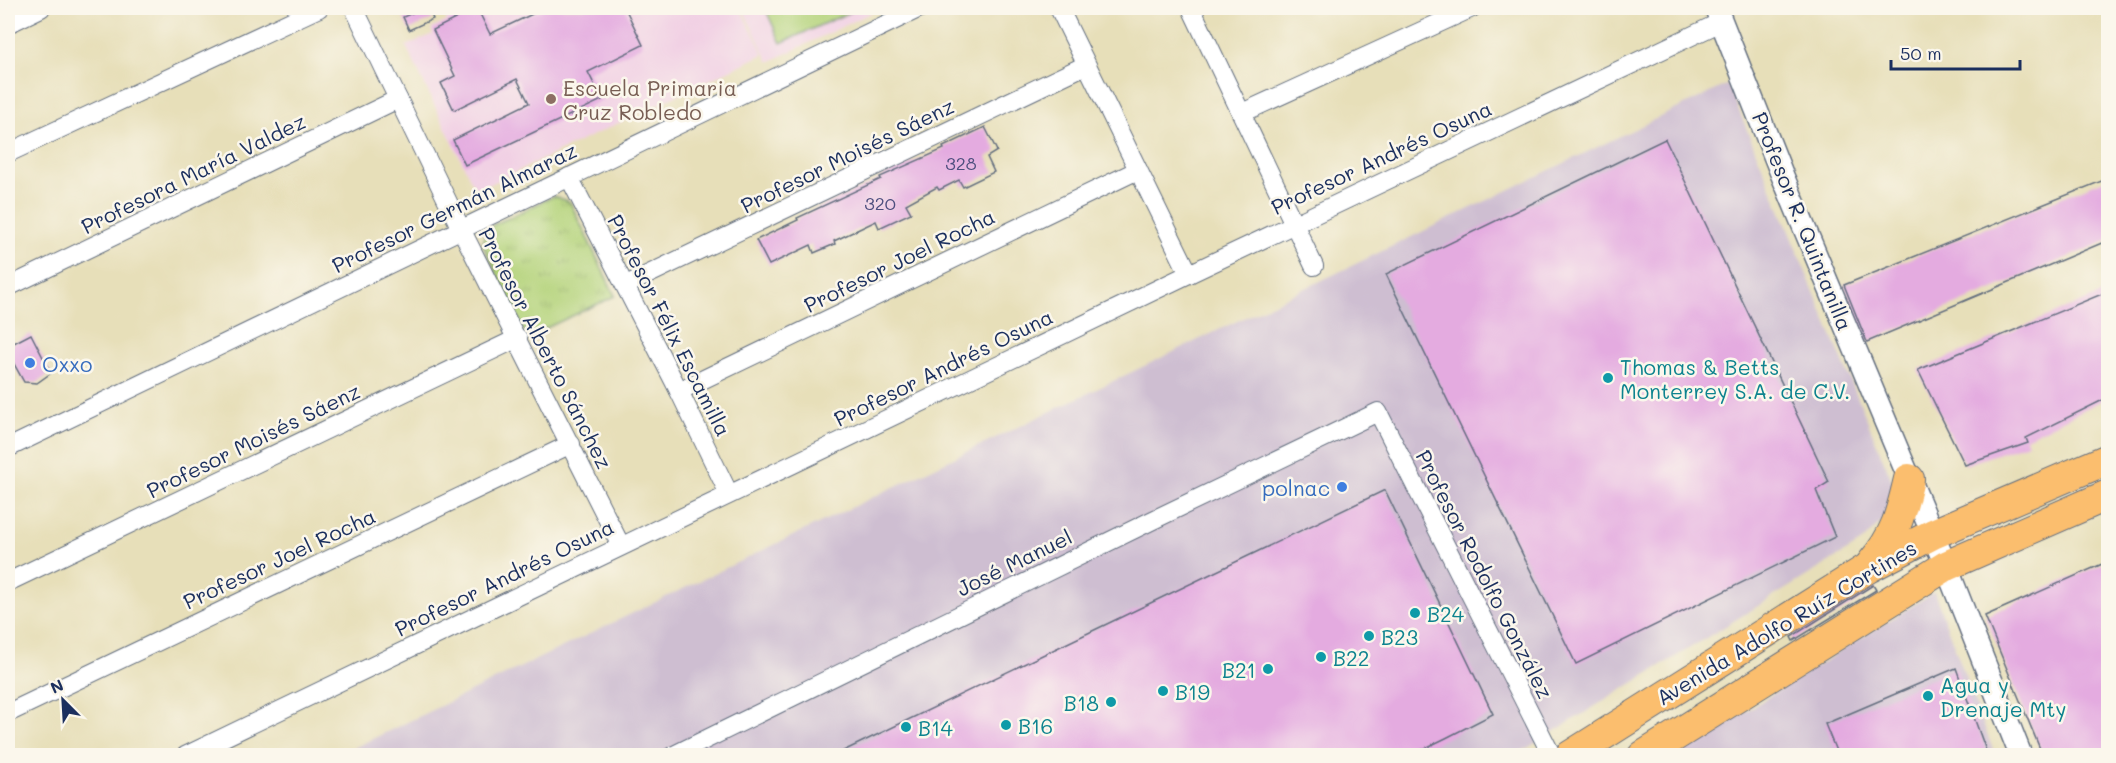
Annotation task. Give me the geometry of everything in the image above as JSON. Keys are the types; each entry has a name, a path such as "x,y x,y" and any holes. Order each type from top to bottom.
{"main road":[{"name":"Avenida Adolfo Ruíz Cortines","path":"1570,756 1868,568 1933,534 2109,459"},
{"path":"1868,568 1883,551 1892,535 1900,517 1909,479"},
{"name":"Avenida Adolfo Ruíz Cortines","path":"1643,756 1946,566 2109,495"}],"street":[{"path":"8,24 41,8"},
{"path":"8,153 319,8"},
{"name":"Profesor Alberto Sánchez","path":"354,8 461,229 621,546"},
{"name":"Profesor Germán Almaraz","path":"8,448 920,8"},
{"path":"1059,8 1189,274"},
{"path":"1193,8 1314,266"},
{"path":"1242,113 1472,8"},
{"name":"Profesor Andrés Osuna","path":"185,756 1293,224 1719,15"},
{"name":"Profesor R. Quintanilla","path":"1719,15 1783,177 1933,534 2021,756"},
{"name":"Profesor Moisés Sáenz","path":"626,285 1086,65"},
{"name":"Profesora María Valdez","path":"8,287 398,99"},
{"name":"Profesor Joel Rocha","path":"679,391 1138,170"},
{"name":"Profesor Félix Escamilla","path":"570,177 729,494"},
{"name":"Profesor Moisés Sáenz","path":"8,582 518,338"},
{"name":"José Manuel","path":"672,756 1131,530 1378,412"},
{"name":"Profesor Rodolfo González","path":"1378,412 1552,756"},
{"name":"Profesor Joel Rocha","path":"8,713 571,444"}],"shaded area":[{"name":"Escuela Primaria Cruz Robledo","path":"442,8 740,8 764,54 476,191 406,46 433,34 431,29 447,21"},
{"path":"742,8 881,8 769,62"},
{"path":"1728,84 1893,483 1893,510 1862,542 1516,755 337,756"},
{"path":"1934,592 1995,755 1675,756"}],"green space":[{"path":"765,8 859,8 781,43"},
{"path":"554,196 570,202 615,296 527,337 483,245 485,229"}],"building":[{"path":"428,8 433,19 409,30 403,17"},
{"path":"477,8 490,34 545,8 625,8 643,45 588,72 602,100 465,165 453,140 529,103 517,79 454,110 441,83 455,76 433,30"},
{"path":"985,127 997,151 987,157 994,172 963,187 959,180 939,190 937,187 906,204 911,213 879,228 876,221 814,253 811,245 769,265 756,240"},
{"name":"Thomas & Betts Monterrey S.A. de C.V.","path":"1665,139 1829,482 1816,490 1835,537 1576,664 1386,274"},
{"path":"2109,178 2109,240 1867,342 1844,285"},
{"path":"2109,291 2109,397 2026,438 2028,443 1965,465 1918,370"},
{"name":"Oxxo","path":"31,334 51,373 37,383 24,382 8,353 8,346"},
{"path":"1385,490 1493,714 1409,756 833,756"},
{"path":"2109,561 2109,756 2043,756 1985,616"},
{"path":"1873,585 1876,590 1793,641 1791,637"},
{"name":"Agua y Drenaje Mty","path":"1956,668 1988,756 1838,756 1825,724"}],"place":[{"name":"Escuela Primaria Cruz Robledo","path":"551,99"},
{"name":"Oxxo","path":"30,363"},
{"name":"Thomas & Betts Monterrey S.A. de C.V.","path":"1608,378"},
{"name":"polnac","path":"1342,487"},
{"name":"B24","path":"1415,613"},
{"name":"B23","path":"1369,636"},
{"name":"B22","path":"1321,657"},
{"name":"B21","path":"1268,669"},
{"name":"B19","path":"1163,691"},
{"name":"Agua y Drenaje Mty","path":"1928,696"},
{"name":"B18","path":"1111,702"},
{"name":"B16","path":"1006,725"},
{"name":"B14","path":"906,727"}]}
